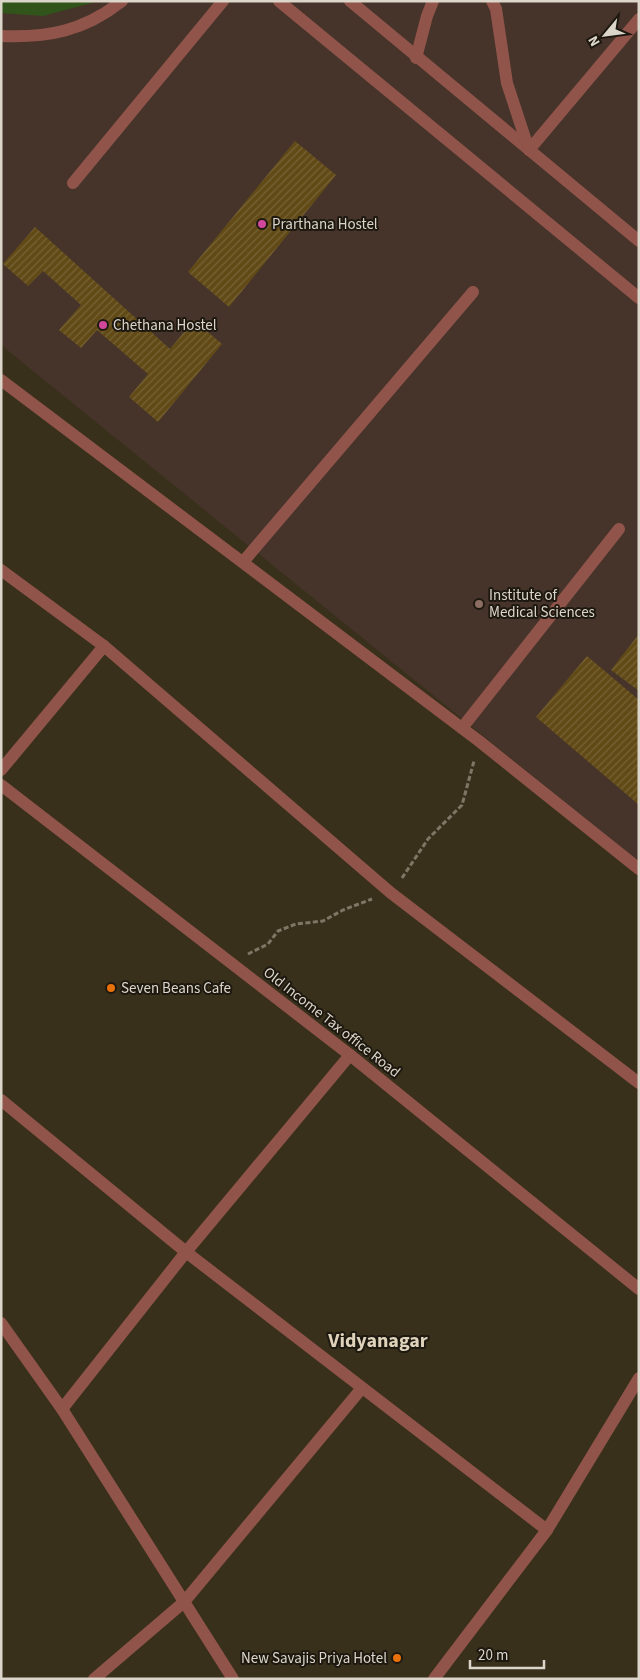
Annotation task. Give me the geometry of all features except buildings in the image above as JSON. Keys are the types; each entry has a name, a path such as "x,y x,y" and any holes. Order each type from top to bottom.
{"street":[{"path":"1,36 34,38 70,30 106,14 122,1"},
{"path":"74,183 222,1"},
{"path":"279,1 639,298"},
{"path":"350,1 416,58 639,241"},
{"path":"416,58 433,1"},
{"path":"492,1 496,9 507,83 529,150"},
{"path":"529,150 639,18"},
{"path":"244,562 473,292"},
{"path":"1,380 462,728 639,868"},
{"path":"462,728 619,529"},
{"path":"1,570 104,646 391,893 639,1083"},
{"path":"1,770 104,646"},
{"name":"Old Income Tax office Road","path":"1,785 350,1055 639,1290"},
{"path":"62,1409 186,1252 350,1055"},
{"path":"1,1100 186,1252 548,1530"},
{"path":"1,1323 62,1409 233,1679"},
{"path":"434,1679 548,1530 639,1378"},
{"path":"94,1679 184,1602 362,1388"}],"shaded area":[{"name":"Institute of Medical Sciences","path":"1,1 639,1 639,862 1,345"}],"green space":[{"path":"1,1 99,1 43,16 1,13"}],"place":[{"name":"Prarthana Hostel","path":"262,224"},
{"name":"Chethana Hostel","path":"103,325"},
{"name":"Institute of Medical Sciences","path":"479,604"},
{"name":"Seven Beans Cafe","path":"111,988"},
{"name":"New Savajis Priya Hotel","path":"397,1658"}],"district":[{"name":"Vidyanagar","path":"378,1340"}]}
